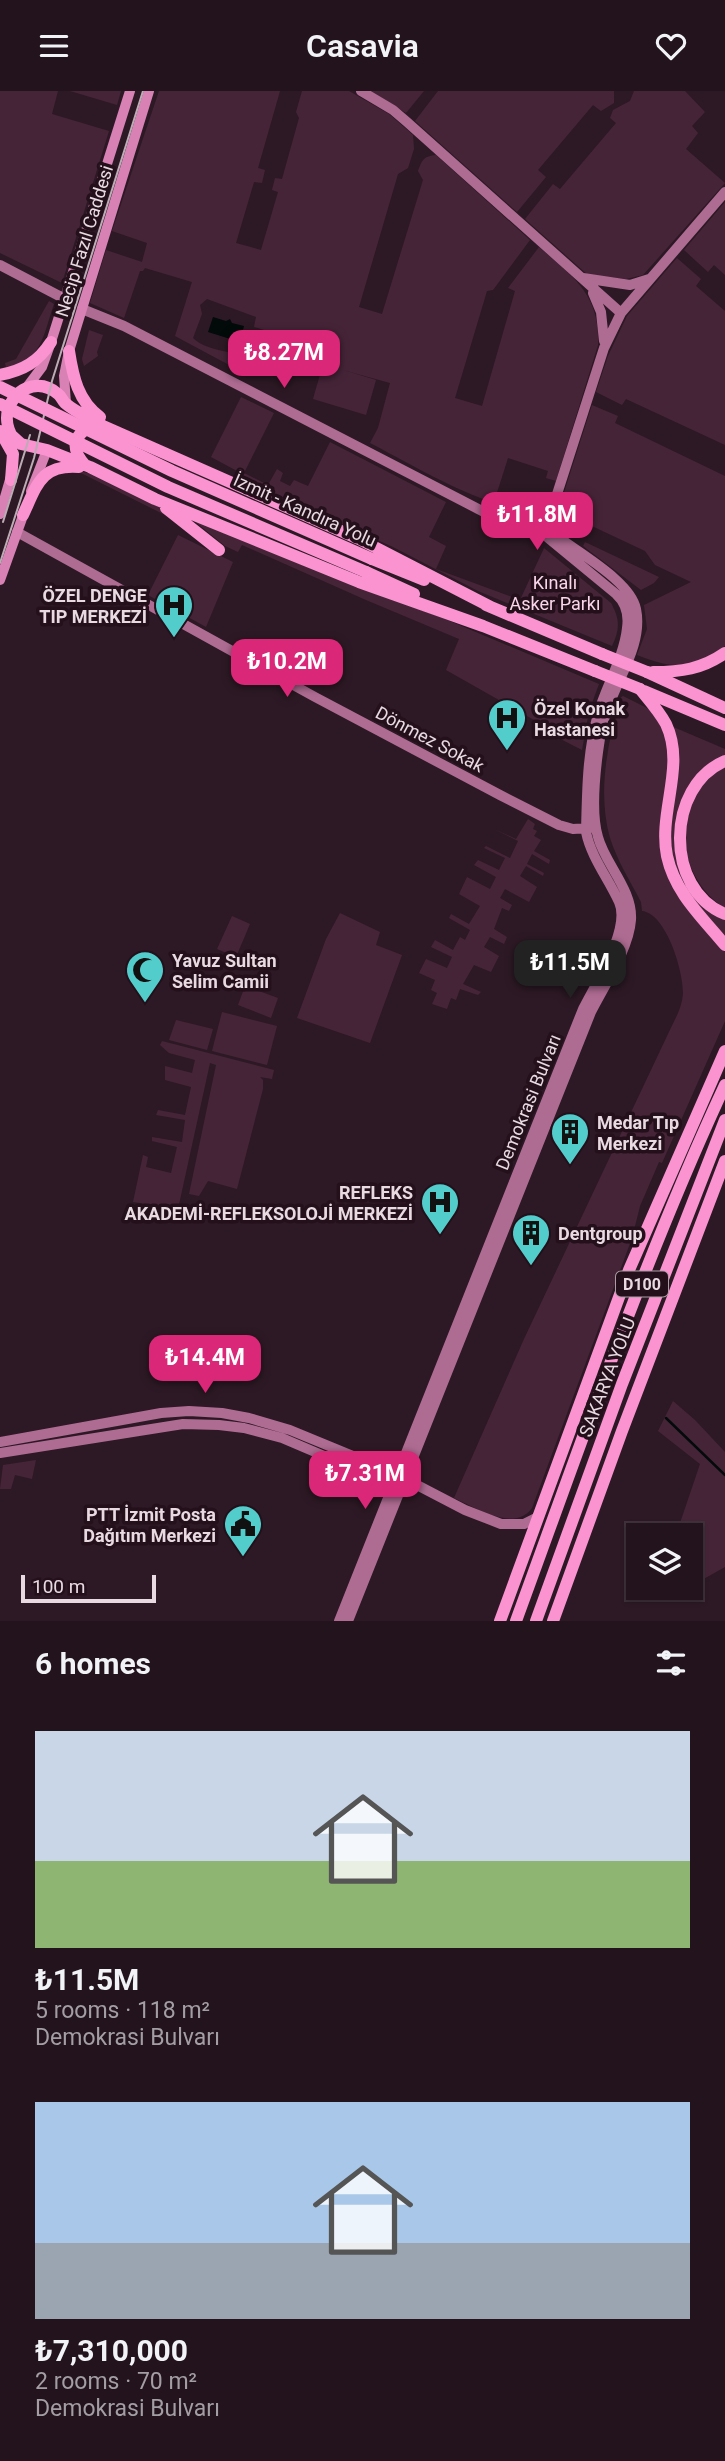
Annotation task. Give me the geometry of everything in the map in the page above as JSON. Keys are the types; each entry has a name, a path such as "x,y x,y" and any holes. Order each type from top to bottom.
{"highway":[{"path":"0,375 27,368 42,356 51,342"},
{"path":"69,351 73,374 84,402 125,436"},
{"path":"0,375 27,387 50,389 66,403 103,426 359,539 491,607"},
{"name":"İzmit - Kandıra Yolu","path":"0,387 172,471 372,559 647,672 725,708"},
{"path":"14,440 8,429 9,408 18,394 27,387"},
{"path":"47,450 58,444 66,428 69,418 66,403"},
{"name":"İzmit - Kandıra Yolu","path":"0,404 168,487 366,572 483,626 725,725"},
{"path":"0,423 14,440 31,448 47,450 88,466 155,499 359,582 483,626"},
{"path":"88,466 77,456 77,440 85,429 103,426"},
{"path":"0,431 13,454 10,479"},
{"path":"23,515 40,479 47,473 62,466 88,466"},
{"path":"155,499 219,550"},
{"path":"647,672 678,672 698,668 725,653"},
{"path":"640,689 665,723 672,742 673,767 665,829 667,855 673,875 686,899 725,945"},
{"path":"725,761 705,774 691,793 683,815 680,838 683,860 695,887 708,903 725,914"},
{"path":"500,1621 628,1270 724,1052"},
{"name":"D100","path":"516,1621 600,1391 665,1224 725,1085"},
{"name":"SAKARYA YOLU","path":"536,1621 622,1384 725,1120"},
{"path":"553,1621 569,1571 725,1161"},
{"path":"600,1391 634,1279 673,1169"},
{"path":"622,1384 686,1260"}],"main road":[{"name":"Necip Fazıl Caddesi","path":"27,387 42,367 51,342 130,91"},
{"name":"Necip Fazıl Caddesi","path":"66,403 64,376 69,351 149,91"},
{"path":"360,91 393,110 621,313"},
{"path":"82,309 130,329 472,505 547,529 604,348 621,313 725,192"},
{"path":"0,265 65,299"},
{"path":"581,277 630,285 649,279"},
{"path":"581,277 596,297 601,312 604,348"},
{"path":"0,514 16,454 14,440"},
{"path":"0,580 38,467 47,450"},
{"name":"Demokrasi Bulvarı","path":"339,1621 398,1482 619,933 622,919 620,905 589,846 598,749 609,706 635,640 637,614 624,587 547,529"},
{"name":"Demokrasi Bulvarı","path":"547,529 623,600 628,619 625,638 594,727 589,756 586,809 591,828 628,901 631,913 628,935 587,1011"},
{"name":"Dönmez Sokak","path":"17,532 421,754 543,818 573,829"},
{"path":"573,829 586,809"},
{"path":"573,829 591,828"},
{"path":"573,829 589,846"},
{"path":"0,1442 161,1413 205,1411 249,1418 290,1430 398,1482"},
{"path":"0,1453 183,1424 244,1428 282,1438 501,1524 524,1524 536,1518"},
{"name":"Demokrasi Bulvarı","path":"348,1621 398,1482"}],"green space":[{"path":"0,91 58,91 52,114 109,131 62,283 0,253"},
{"path":"70,91 121,91 117,105"},
{"path":"159,91 280,91 258,168 265,170 262,183 254,182 236,243 261,250 278,192 272,190 275,178 282,179 299,118 296,112 302,91 349,91 389,114 413,135 414,149 408,168 398,174 359,307 382,314 423,180 418,171 422,161 429,156 436,155 530,240 493,290 487,291 455,398 482,406 515,291 508,288 539,247 574,278 595,313 598,345 556,481 546,478 548,471 508,458 495,499 526,509 528,503 544,508 528,510 507,507 483,499 370,443 378,428 390,383 343,370 376,380 366,415 313,399 323,364 292,355 295,339 254,327 256,317 207,299 200,305 202,314 193,338 211,348 246,358 244,373 175,336 192,282 145,268 140,271 124,318 90,303 106,250 142,262 147,243 112,231"},
{"path":"371,91 424,91 406,113"},
{"path":"438,91 614,91 614,103 601,111 593,105 538,170 546,177 517,212 415,121"},
{"path":"634,91 685,91 705,112 692,126 698,133 686,149 725,183 643,275 626,279 588,275 525,219 553,184 560,189 616,123 610,118 613,110 630,101"},
{"path":"725,202 725,275 714,265 708,272 684,250"},
{"path":"677,258 701,279 696,286 725,311 725,445 626,399 622,405 596,392 608,356 627,316"},
{"path":"49,301 54,304 40,345 27,359 6,367 5,363 16,359"},
{"path":"89,330 103,335 98,356 84,366 82,359"},
{"name":"Kınalı Asker Parkı","path":"241,397 274,413 244,473 268,485 277,469 283,473 280,481 290,486 294,480 308,486 330,442 446,502 429,537 446,546 436,569 520,600 544,548 611,603 618,624 612,646 478,591 393,547 239,478 239,472 211,457"},
{"path":"592,405 618,416 615,423 725,476 725,646 704,660 693,664 672,665 637,655 647,629 644,605 691,582 655,565 645,551 560,511"},
{"path":"77,471 128,489 173,519"},
{"path":"188,516 599,684 589,711 582,750 535,726 534,720 446,670 459,639 242,545 238,552 225,546"},
{"path":"178,535 233,562 206,627 148,595"},
{"path":"585,542 659,577 641,590 583,546"},
{"path":"623,696 651,710 666,735 669,767 661,845 725,952 725,1021 640,1206 632,1238 532,1508 524,1515 505,1518 483,1512 454,1498 524,1339 675,1019 683,994 683,984 672,945 659,922 651,914 642,911 641,902 613,846 606,820 604,785 608,750 620,698"},
{"path":"671,726 725,749 725,755 703,768 691,783 676,822 699,900 725,920 725,937 682,885 671,852"},
{"path":"725,766 725,908 702,887 694,873 688,859 685,827 694,797 708,780"},
{"path":"528,819 535,824 533,829 537,831 534,836 541,840 534,851 550,860 549,864 532,854 527,864 544,873 543,876 526,866 520,876 537,887 529,902 505,889 500,898 512,905 509,911 502,908 494,929 507,937 504,944 490,937 484,947 499,956 491,972 474,965 463,984 481,992 478,995 460,989 456,1000 451,998 447,1009 432,1004 437,993 431,990 435,980 419,973 426,959 447,968 452,957 431,947 435,940 453,950 460,937 465,940 470,930 449,918 451,914 469,924 480,906 459,894 467,877 490,889 496,877 474,865 478,860 499,870 505,858 484,848 486,846 510,858 518,841 494,829 516,839"},
{"path":"340,913 380,932 376,945 402,955 370,1043 297,1018 326,939"},
{"path":"232,916 250,924 236,957 217,949"},
{"path":"245,986 278,998 271,1018 238,1005"},
{"path":"222,1012 277,1026 267,1065 212,1051"},
{"path":"176,1020 213,1029 207,1050 169,1040"},
{"path":"162,1041 274,1070 272,1079 260,1077 263,1080 263,1089 237,1189 208,1181 199,1196 189,1194 216,1065 210,1063 178,1209 133,1202 143,1155 148,1157 146,1167 171,1173 177,1147 152,1141 152,1137 182,1142 185,1120 156,1115 158,1110 185,1115 191,1087 165,1080 165,1066 192,1073 195,1060 169,1053 160,1045"},
{"path":"673,1401 725,1452 725,1567 703,1579 703,1523 680,1523 700,1464 658,1431"},
{"path":"36,1460 32,1479 15,1475 11,1489 0,1489 3,1465"}],"shaded area":[{"path":"213,317 226,321 230,319 232,323 244,326 240,342 208,332"}],"waterway":[{"path":"666,1418 725,1475"}],"tram line":[{"path":"0,563 34,458 52,381 143,91"},
{"path":"3,522 30,435"}],"place":[{"name":"ÖZEL DENGE TIP MERKEZİ","path":"174,639"},
{"name":"Özel Konak Hastanesi","path":"507,752"},
{"name":"Yavuz Sultan Selim Camii","path":"145,1004"},
{"name":"Medar Tıp Merkezi","path":"570,1166"},
{"name":"REFLEKS AKADEMİ-REFLEKSOLOJİ MERKEZİ","path":"440,1236"},
{"name":"Dentgroup","path":"531,1267"},
{"name":"PTT İzmit Posta Dağıtım Merkezi","path":"243,1558"}]}
